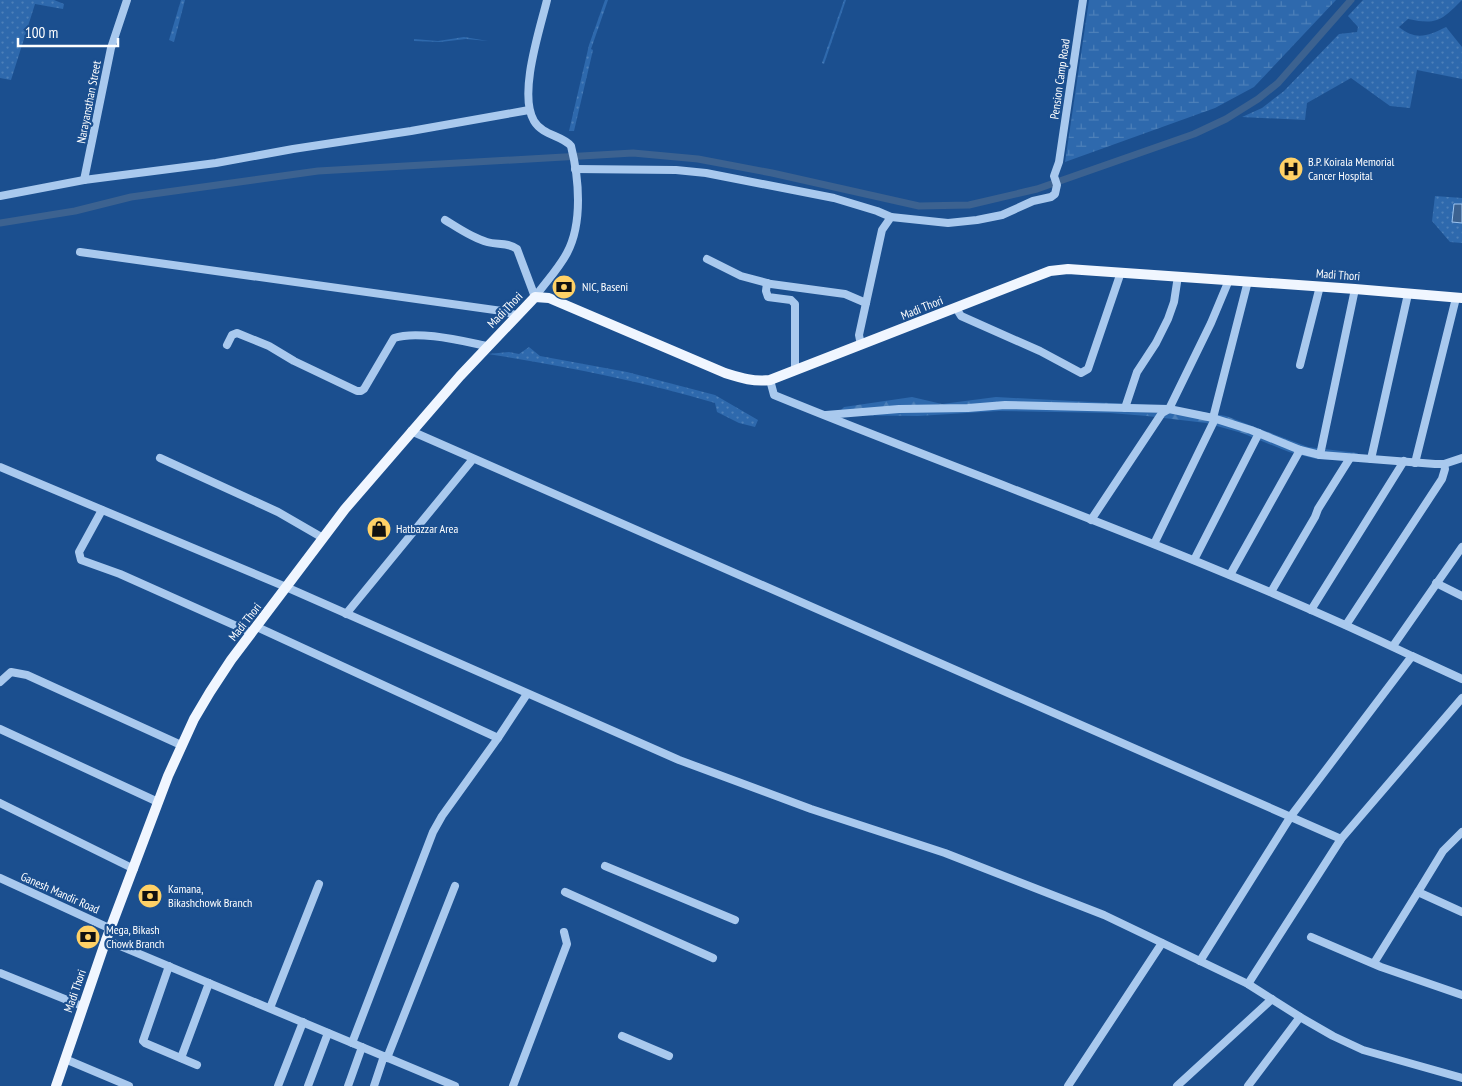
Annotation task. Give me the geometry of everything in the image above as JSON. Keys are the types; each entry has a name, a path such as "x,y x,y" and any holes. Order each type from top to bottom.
{"main road":[{"name":"Madi Thori","path":"56,1086 82,1006 158,802 181,745 210,692 231,660 345,509 411,431 516,315 535,297 550,298 726,373 752,381 770,380 1050,271 1080,269 1459,298"}],"street":[{"name":"Narayansthan Street","path":"84,180 111,48 127,0"},
{"path":"535,297 564,258 571,244 578,218 573,152 569,143 541,128 534,121 529,110 528,90 531,68 548,0"},
{"name":"Pension Camp Road","path":"891,217 948,223 985,218 1002,215 1033,201 1055,194 1057,185 1054,176 1059,162 1083,0"},
{"path":"0,196 84,180 216,163 529,110"},
{"path":"574,166 706,173 834,198 891,217 882,230 859,335 861,345"},
{"path":"445,220 478,239 489,243 508,244 517,249 535,297"},
{"path":"80,252 493,309 516,315"},
{"path":"707,259 741,276 767,283 845,294 866,303"},
{"path":"956,308 961,316 1040,351 1081,373 1088,369 1121,272"},
{"path":"1125,408 1137,372 1156,343 1168,319 1174,302 1178,276"},
{"path":"1091,520 1162,413 1169,409 1211,323 1229,280"},
{"path":"1154,544 1214,418 1248,281"},
{"path":"767,283 766,291 768,297 791,300 795,304 795,369"},
{"path":"1300,365 1320,286"},
{"path":"1320,455 1355,289"},
{"path":"1371,458 1408,294"},
{"path":"1415,463 1459,298"},
{"path":"227,345 232,335 237,333 269,346 294,361 357,391 364,389 394,338 399,336 412,335 450,339 488,346"},
{"path":"770,380 774,395 1194,560 1393,646 1462,680"},
{"path":"824,415 899,409 968,408 1005,405 1169,409 1214,418 1259,433 1300,450 1320,455 1444,464 1462,458"},
{"path":"411,431 1341,839"},
{"path":"1194,560 1259,433"},
{"path":"1230,575 1300,450"},
{"path":"160,458 278,512 323,538"},
{"path":"1271,592 1315,517 1318,508 1350,458"},
{"path":"346,614 473,459"},
{"path":"1311,610 1404,461"},
{"path":"1346,626 1442,479 1445,469 1444,464"},
{"path":"0,467 286,587 696,767 811,809 945,853 1104,915 1248,984 1333,1036 1363,1050 1462,1078"},
{"path":"102,510 79,552 81,560 120,574 255,630 498,738"},
{"path":"1393,646 1462,547"},
{"path":"1436,583 1462,596"},
{"path":"1200,961 1291,816 1412,656"},
{"path":"0,682 11,672 27,675 181,745"},
{"path":"352,1043 434,832 442,816 527,694"},
{"path":"1248,984 1341,839 1462,698"},
{"path":"0,729 158,802"},
{"path":"0,803 134,869"},
{"path":"1374,963 1443,851 1462,832"},
{"path":"605,866 735,920"},
{"name":"Ganesh Mandir Road","path":"0,878 111,929"},
{"path":"270,1008 318,884"},
{"path":"374,1086 455,886"},
{"path":"565,892 713,958"},
{"path":"1418,892 1462,912"},
{"path":"513,1086 567,944 564,932"},
{"path":"1311,937 1374,963 1462,995"},
{"path":"106,940 455,1086"},
{"path":"1068,1086 1162,943"},
{"path":"169,966 144,1041 197,1065"},
{"path":"0,973 82,1006"},
{"path":"181,1058 209,983"},
{"path":"1177,1086 1272,999"},
{"path":"1248,1086 1300,1017"},
{"path":"278,1086 303,1022"},
{"path":"308,1086 328,1033"},
{"path":"622,1036 669,1056"},
{"path":"348,1086 362,1047"},
{"path":"65,1059 129,1086"},
{"path":"428,1086 432,1077"}],"green space":[{"path":"0,0 54,0 64,4 63,9 35,4 11,80 0,78"},
{"path":"181,0 185,0 174,42 169,40"},
{"path":"605,0 608,0 591,49 593,50 574,131 569,131 589,45"},
{"path":"844,0 846,0 824,64 822,63"},
{"path":"1089,0 1336,0 1254,87 1215,108 1065,162"},
{"path":"1363,0 1462,0 1449,13 1438,20 1426,22 1408,19 1399,27 1411,34 1422,36 1446,27 1462,47 1462,79 1417,70 1410,108 1390,106 1351,78 1307,103 1305,120 1242,117 1262,108 1284,91 1339,34 1357,32 1358,27 1348,16"},
{"path":"464,37 488,41 466,39 440,42 414,41 414,39 438,41"},
{"path":"1435,196 1462,198 1462,243 1450,242 1432,221"},
{"path":"529,347 540,356 627,372 715,395 758,420 755,427 739,423 717,412 715,403 631,381 488,354 509,352 519,354"},
{"path":"912,397 942,404 996,397 1167,406 1226,416 1308,447 1357,453 1367,462 1316,459 1289,452 1242,433 1206,423 1147,416 1110,413 999,411 918,416 836,415 844,407"}],"shaded area":[{"path":"1454,204 1462,204 1462,223 1452,222"}],"waterway":[{"path":"0,223 75,211 131,197 318,171 633,153 698,159 772,173 919,206 969,205 1037,189 1194,134 1226,119 1258,99 1278,83 1351,0"}],"place":[{"name":"B.P. Koirala Memorial Cancer Hospital","path":"1291,169"},
{"name":"NIC, Baseni","path":"564,287"},
{"name":"Hatbazzar Area","path":"379,529"},
{"name":"Kamana, Bikashchowk Branch","path":"150,896"},
{"name":"Mega, Bikash Chowk Branch","path":"88,937"}]}
